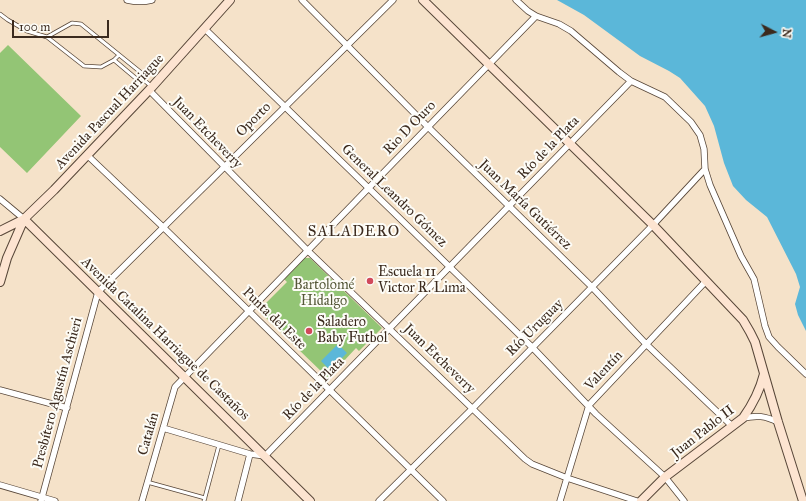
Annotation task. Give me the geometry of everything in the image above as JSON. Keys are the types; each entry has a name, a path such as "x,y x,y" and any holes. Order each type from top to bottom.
{"street":[{"path":"127,0 134,2 145,2 152,0"},
{"name":"Avenida Pascual Harriague","path":"0,231 24,219 54,190 151,89 230,0"},
{"name":"Juan María Gutiérrez","path":"302,0 428,127 592,287 646,344 732,426"},
{"name":"Oporto","path":"98,292 393,0"},
{"path":"423,0 653,225 743,320 750,332 764,372 778,422 804,501"},
{"path":"516,0 536,16 559,24 571,31 619,72 632,81 665,97 691,122 700,135 704,149 705,169 710,185 735,242 754,279 769,337 806,374"},
{"name":"Rio D Ouro","path":"184,376 536,16"},
{"name":"General Leandro Gómez","path":"205,29 532,347 596,414 665,477 684,501"},
{"name":"Río de la Plata","path":"265,456 632,81"},
{"name":"Juan Etcheverry","path":"151,89 224,167 307,250 390,328 525,460 567,478 637,501"},
{"name":"Punta del Este","path":"87,156 163,227 443,501"},
{"name":"Río Uruguay","path":"379,501 653,225 705,169"},
{"name":"Avenida Catalina Harriague de Castaños","path":"0,199 24,219 310,501"},
{"path":"0,282 3,260 24,219"},
{"name":"Valentín","path":"560,501 589,405 706,281"},
{"name":"Presbítero Agustín Aschieri","path":"41,499 98,292"},
{"name":"Juan Pablo II","path":"641,501 665,477 743,418 760,388 764,372"},
{"name":"Catalán","path":"142,501 175,387 184,376"},
{"path":"0,390 67,408"},
{"path":"743,418 760,416 768,417 778,422"},
{"path":"163,428 250,454 265,456"},
{"path":"238,501 250,454"},
{"path":"0,485 41,499 55,501"}],"lane":[{"path":"0,14 27,31 47,37 84,66 101,67 114,60 118,55"},
{"path":"47,37 72,23 81,24 144,75 145,81 151,89"},
{"path":"114,60 139,81 145,81"},
{"path":"147,482 204,500 219,445"}],"green space":[{"path":"8,45 81,116 27,173 0,147 0,53"},
{"name":"Bartolomé Hidalgo","path":"304,258 310,258 382,328 359,351 356,348 328,378 262,314 261,308 287,282 284,279"}],"water":[{"path":"557,0 806,0 806,331 798,315 795,304 800,287 796,274 767,217 746,200 733,186 724,163 714,126 705,106 680,78 640,56 584,15"},
{"path":"338,344 347,353 330,370 321,361"}],"place":[{"name":"Escuela 11 Victor R. Lima","path":"370,281"},
{"name":"Saladero Baby Futbol","path":"309,331"}],"district":[{"name":"SALADERO","path":"354,232"}]}
